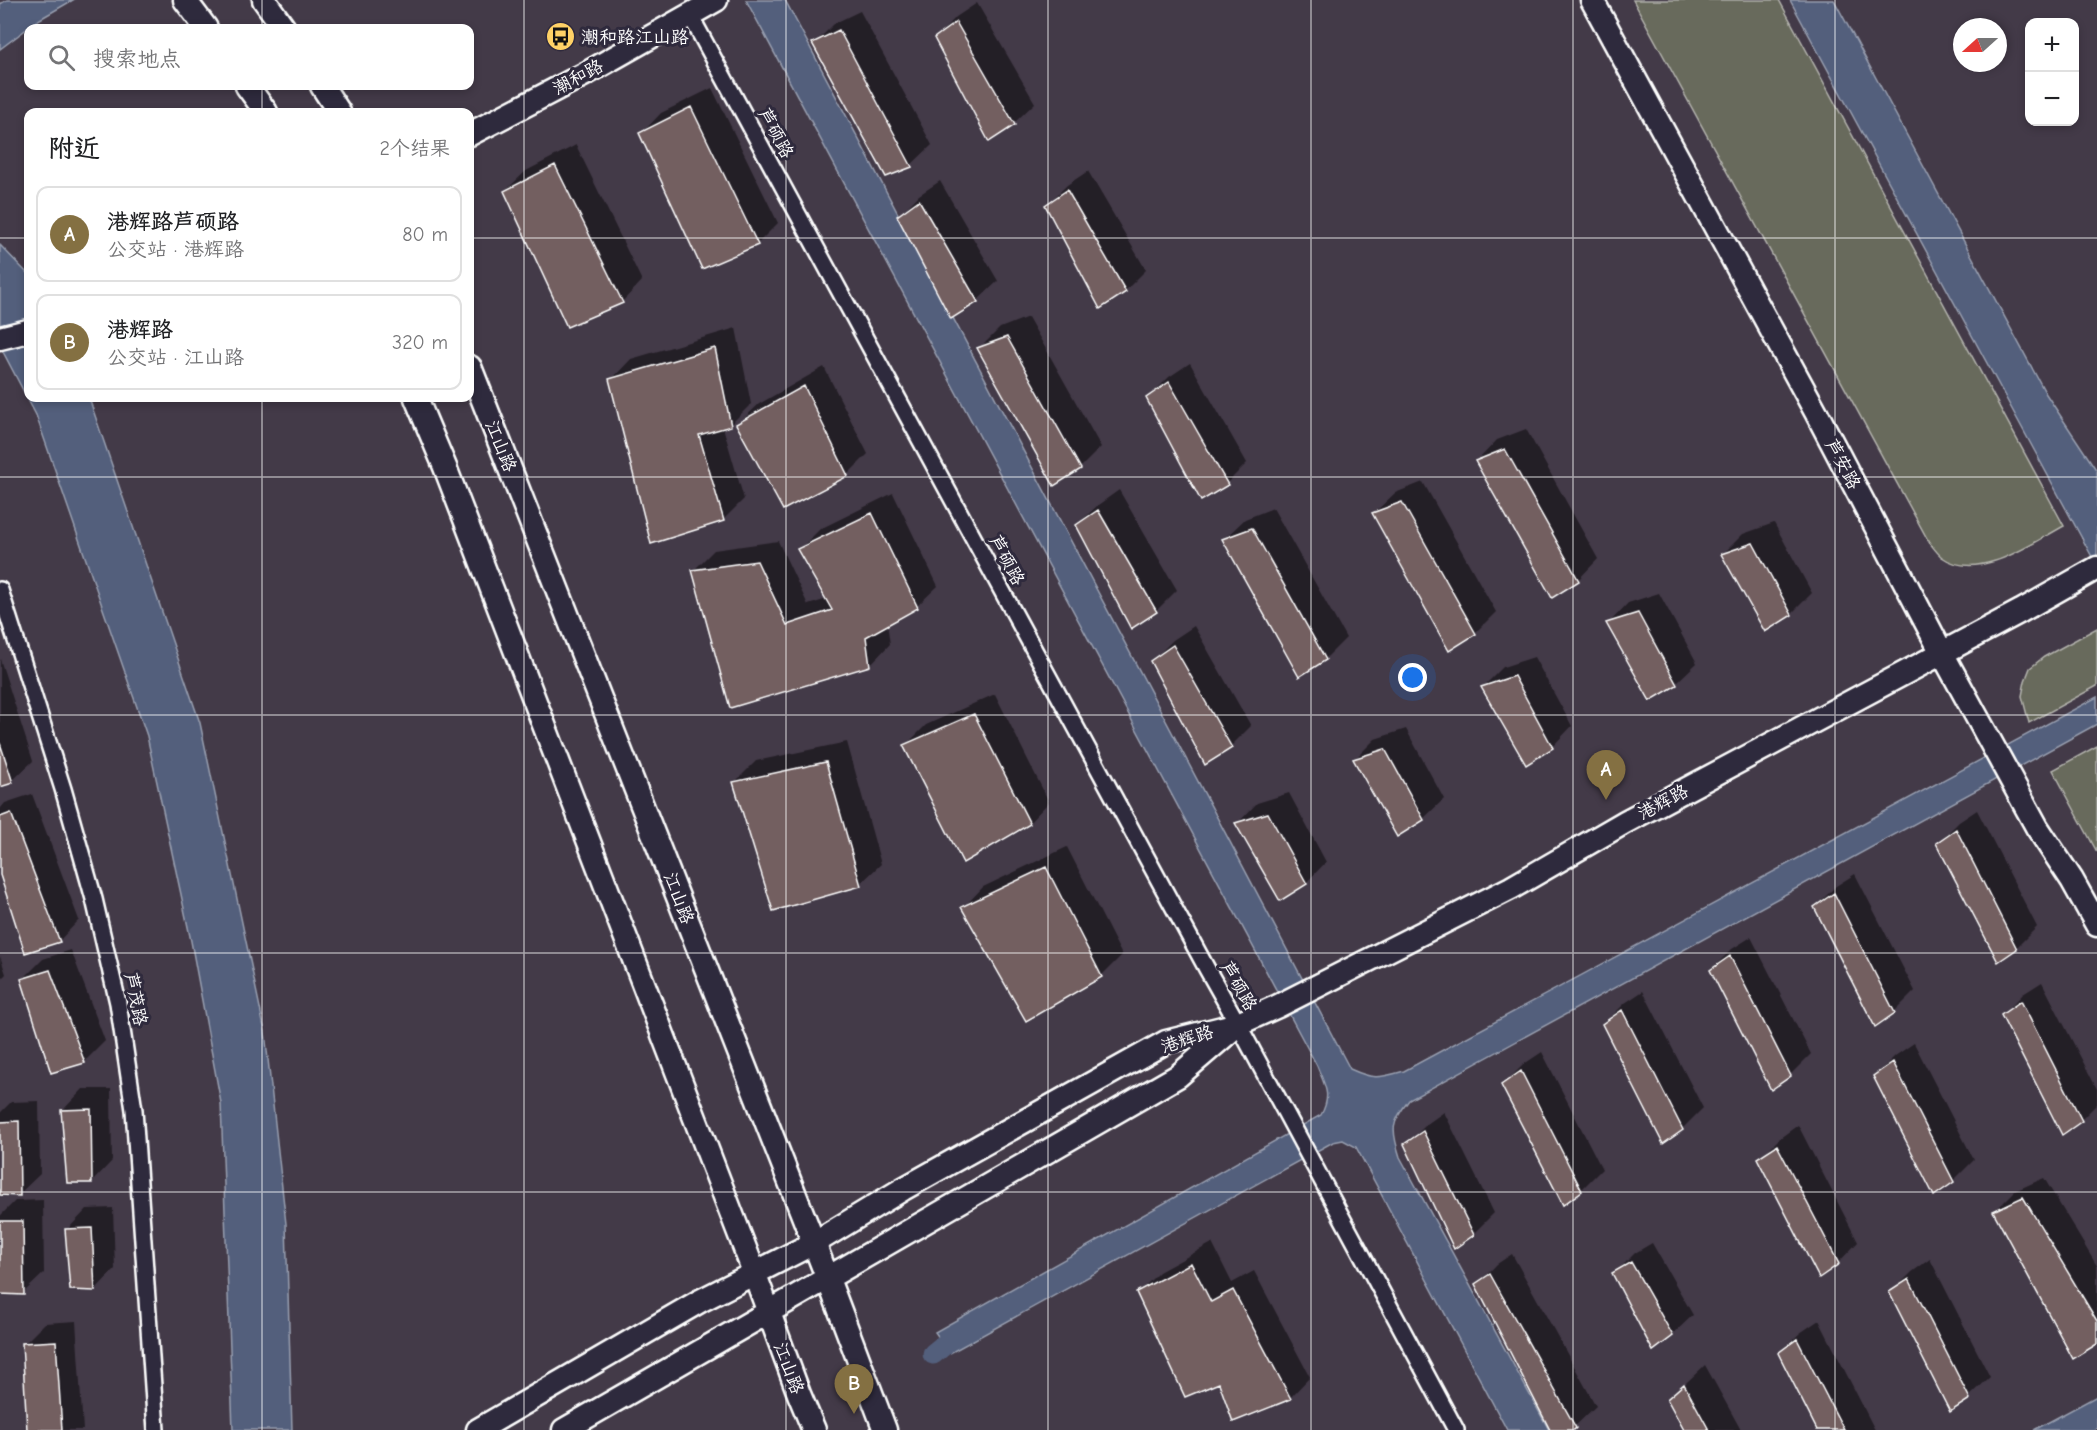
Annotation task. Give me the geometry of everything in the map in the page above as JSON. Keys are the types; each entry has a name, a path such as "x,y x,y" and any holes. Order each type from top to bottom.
{"main road":[{"path":"185,0 203,24"},
{"path":"264,0 281,24"},
{"name":"潮和路","path":"474,132 586,73 716,0"},
{"name":"芦安路","path":"1593,0 1827,433 1942,653 2037,827 2072,880 2097,925"},
{"path":"250,90 263,108"},
{"path":"325,90 336,108"},
{"path":"0,338 24,332"},
{"name":"江山路","path":"474,377 814,1243 885,1430"},
{"name":"江山路","path":"418,402 445,467 814,1430"},
{"name":"港辉路","path":"478,1430 624,1344 754,1272 814,1243 903,1189 1166,1042 1239,1024 1510,888 1625,822 2091,571"},
{"name":"港辉路","path":"564,1430 1178,1076 1239,1024"}],"street":[{"name":"芦硕路","path":"690,15 1207,969 1239,1024 1456,1430"},
{"name":"芦茂路","path":"0,590 63,789 94,899 118,1003 134,1110 156,1430"}],"green space":[{"path":"1633,0 1779,0 2064,526 2004,558 1972,566 1956,564 1942,557 1935,550"},
{"path":"2097,628 2097,686 2029,723 2022,696 2030,668 2044,657"},
{"path":"2097,746 2097,852 2053,770"}],"water":[{"path":"7,0 73,0 33,24 24,24 24,31 0,49 0,4"},
{"path":"746,0 785,0 1350,1069 1377,1077 1404,1071 2097,697 2097,724 1409,1100 1403,1108 1394,1127 1400,1157 1549,1430 1507,1430 1356,1147 1343,1140 1333,1142 950,1353 935,1332 1321,1115 1327,1096 1317,1066"},
{"path":"1790,0 1834,0 2046,394 2097,471 2097,566"},
{"path":"0,245 24,270 24,392 0,346"},
{"path":"29,402 90,402 200,723 265,1032 286,1224 292,1430 233,1430 221,1103 191,941 147,736 36,415"},
{"path":"2097,1396 2097,1428 2093,1430 2034,1430"}],"building":[{"path":"956,22 1015,125 989,142 934,38"},
{"path":"839,30 912,167 886,177 812,43"},
{"path":"691,107 758,245 702,269 639,133"},
{"path":"555,165 623,303 567,327 504,191"},
{"path":"1067,190 1126,292 1100,309 1045,205"},
{"path":"919,200 978,302 951,319 897,216"},
{"path":"1007,337 1081,469 1054,486 977,348"},
{"path":"715,348 731,426 699,435 724,521 651,544 609,379"},
{"path":"1169,382 1228,485 1201,501 1146,398"},
{"path":"804,386 848,476 783,510 736,424"},
{"path":"1505,449 1579,581 1552,598 1475,461"},
{"path":"1402,502 1476,634 1449,651 1372,513"},
{"path":"1098,510 1157,612 1131,629 1076,525"},
{"path":"872,513 918,608 866,637 870,666 730,708 692,570 757,561 787,625 832,610 797,549"},
{"path":"1252,528 1326,660 1299,677 1222,539"},
{"path":"1753,543 1792,615 1765,632 1721,554"},
{"path":"1638,613 1677,685 1650,701 1606,623"},
{"path":"1173,645 1232,748 1205,765 1150,661"},
{"path":"1514,676 1553,748 1526,765 1481,687"},
{"path":"974,714 1030,824 963,863 903,745"},
{"path":"0,743 13,783 0,787"},
{"path":"1385,749 1424,820 1397,837 1353,759"},
{"path":"826,762 861,886 773,911 733,782"},
{"path":"11,813 60,942 25,953 0,875 0,817"},
{"path":"1268,813 1307,884 1280,901 1235,823"},
{"path":"1956,829 2017,949 1998,962 1936,843"},
{"path":"1046,867 1102,977 1026,1021 961,907"},
{"path":"1834,893 1895,1013 1875,1027 1814,907"},
{"path":"1730,956 1791,1076 1771,1090 1710,970"},
{"path":"50,970 85,1063 51,1073 21,979"},
{"path":"2021,1001 2082,1121 2062,1135 2001,1015"},
{"path":"1622,1010 1683,1130 1663,1144 1602,1024"},
{"path":"1893,1062 1954,1182 1934,1196 1873,1076"},
{"path":"1521,1071 1582,1191 1563,1205 1501,1085"},
{"path":"91,1109 92,1183 67,1183 61,1110"},
{"path":"19,1121 20,1196 0,1195 0,1122"},
{"path":"1423,1131 1474,1235 1454,1249 1404,1144"},
{"path":"1777,1145 1839,1264 1819,1278 1757,1158"},
{"path":"2023,1197 2097,1321 2097,1344 2073,1359 1993,1211"},
{"path":"0,1221 23,1221 24,1295 0,1294"},
{"path":"92,1228 95,1291 70,1290 65,1229"},
{"path":"1631,1262 1673,1336 1653,1351 1612,1273"},
{"path":"1191,1263 1211,1302 1233,1290 1291,1399 1233,1422 1219,1383 1185,1397 1136,1292"},
{"path":"1490,1274 1576,1428 1574,1430 1550,1430 1475,1284"},
{"path":"1909,1279 1970,1399 1950,1412 1889,1292"},
{"path":"1797,1339 1844,1430 1817,1430 1778,1353"},
{"path":"56,1341 62,1430 27,1430 22,1343"},
{"path":"1684,1384 1709,1430 1684,1430 1667,1399"}],"waterway":[{"path":"933,1354 944,1345"}],"place":[{"name":"潮和路江山路","path":"560,37"},
{"name":"港辉路芦硕路","path":"1606,800"},
{"name":"港辉路","path":"854,1414"}]}
